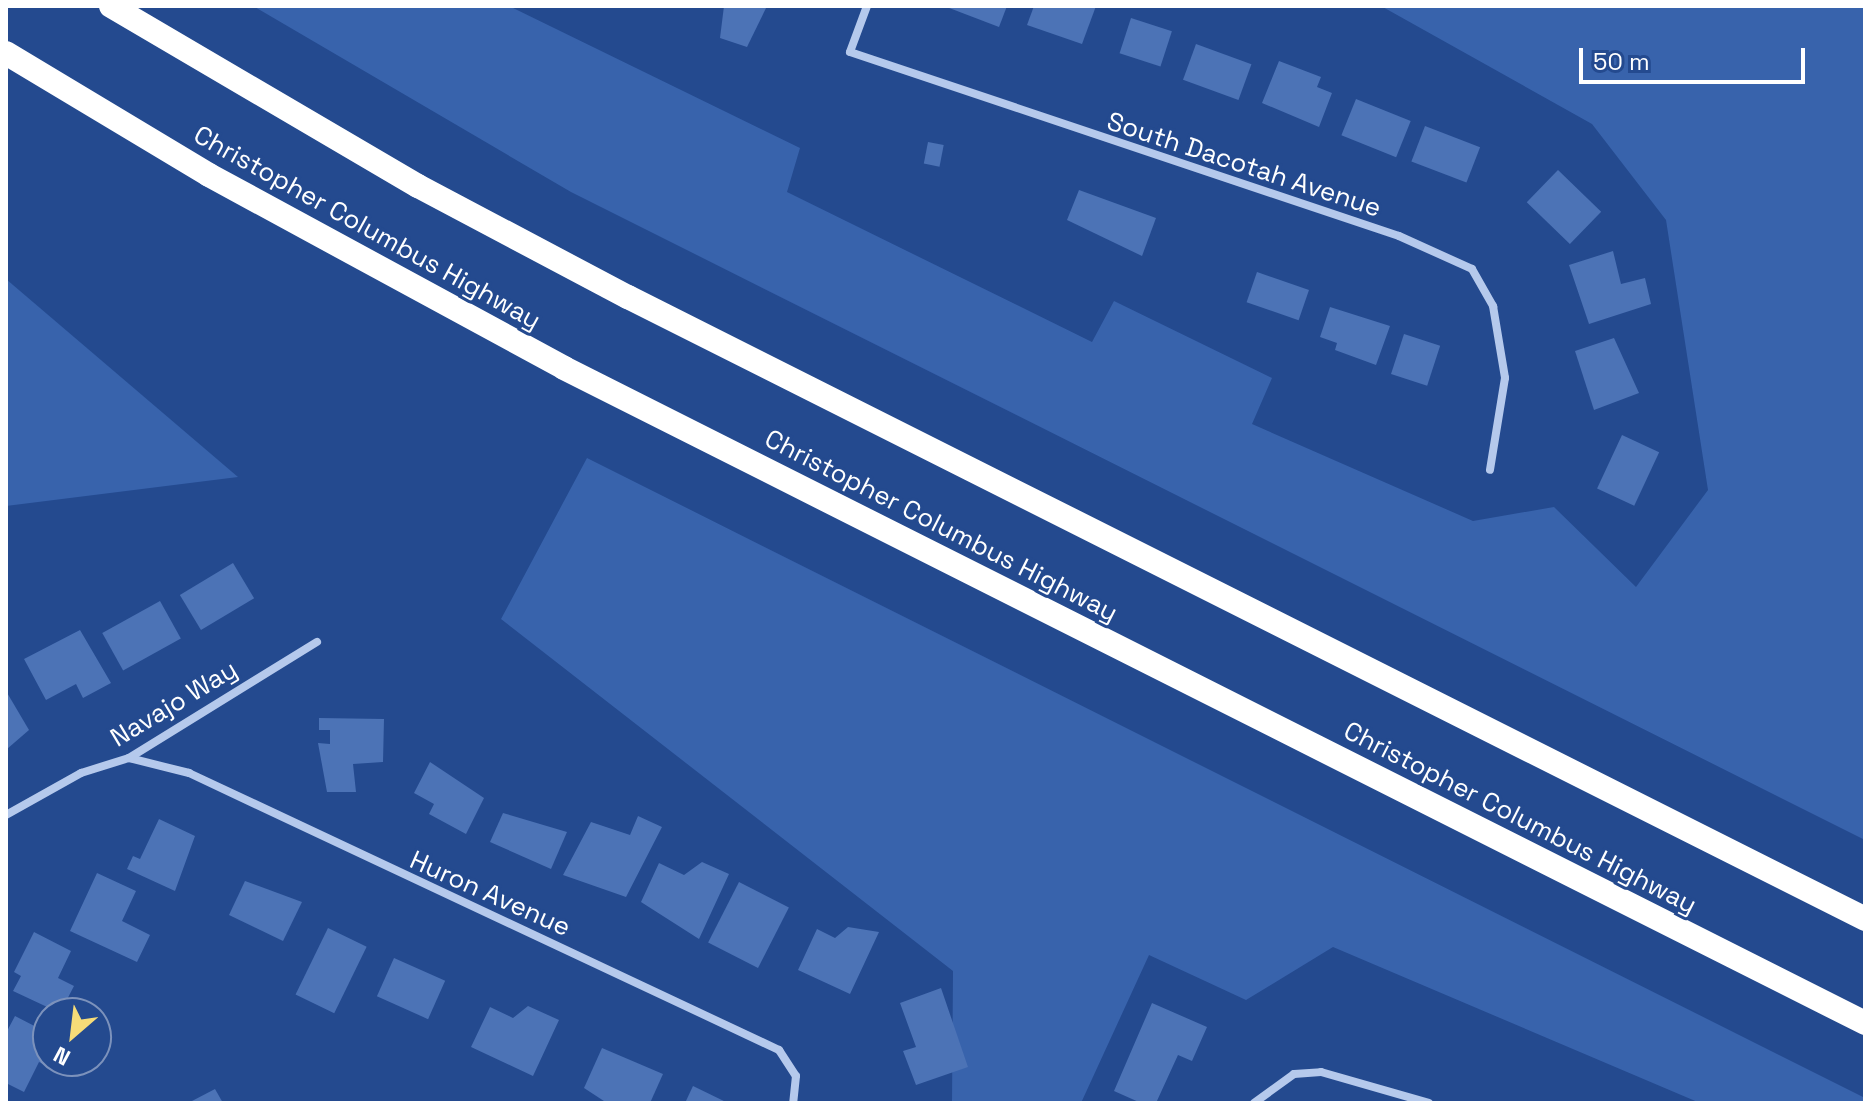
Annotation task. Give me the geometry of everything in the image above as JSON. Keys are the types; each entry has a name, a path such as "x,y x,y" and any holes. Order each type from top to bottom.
{"highway":[{"path":"111,6 418,186 691,330 1865,919"},
{"name":"Christopher Columbus Highway","path":"6,53 209,175 564,368 1865,1023"}],"street":[{"name":"South Dacotah Avenue","path":"867,6 850,52 1399,236 1472,269 1493,306 1505,378 1490,470"},
{"name":"Navajo Way","path":"6,815 81,773 129,758 317,642"},
{"name":"Huron Avenue","path":"129,758 189,773 779,1050 796,1076 793,1103"},
{"path":"1256,1099 1294,1074 1321,1072 1429,1103"}],"shaded area":[{"path":"253,6 509,6 800,148 787,192 1092,342 1114,301 1272,378 1252,424 1473,521 1554,507 1636,587 1708,490 1666,220 1592,124 1381,6 1865,6 1865,840 571,192"},
{"path":"6,279 238,477 6,506"},
{"path":"587,458 1865,1098 1865,1103 1700,1103 1333,947 1246,1000 1149,955 1081,1103 952,1103 953,971 501,619"}],"building":[{"path":"724,6 767,6 747,47 720,38"},
{"path":"944,6 1007,6 999,27"},
{"path":"1034,6 1096,6 1082,44 1027,25"},
{"path":"1131,18 1172,31 1160,66 1120,53"},
{"path":"1196,44 1251,64 1238,100 1183,80"},
{"path":"1279,61 1321,77 1317,87 1332,93 1319,127 1262,103"},
{"path":"1356,99 1411,121 1396,157 1341,135"},
{"path":"1425,126 1480,147 1466,183 1411,161"},
{"path":"928,142 944,145 940,167 924,164"},
{"path":"1558,170 1601,212 1570,244 1527,202"},
{"path":"1079,190 1156,218 1142,256 1067,220"},
{"path":"1613,251 1621,284 1645,278 1651,304 1589,324 1569,265"},
{"path":"1257,272 1309,290 1299,320 1247,302"},
{"path":"1330,307 1390,326 1376,365 1335,350 1337,343 1320,337"},
{"path":"1404,334 1440,346 1427,386 1391,374"},
{"path":"1614,338 1639,393 1594,410 1575,351"},
{"path":"1622,435 1659,452 1634,506 1597,488"},
{"path":"233,563 254,598 201,630 180,595"},
{"path":"160,601 181,639 123,671 102,633"},
{"path":"80,630 111,683 83,698 76,684 46,700 24,659"},
{"path":"6,691 29,730 7,749 6,746"},
{"path":"319,718 384,719 383,762 353,764 356,792 327,792 318,743 330,744 330,730 319,730"},
{"path":"430,762 484,798 466,834 429,814 434,804 414,793"},
{"path":"503,813 567,832 551,869 490,842"},
{"path":"638,816 662,827 626,897 563,875 591,822 630,835"},
{"path":"159,819 195,836 175,891 127,869 133,856 140,859"},
{"path":"702,862 729,874 699,939 641,902 659,863 684,875"},
{"path":"97,873 136,891 122,921 150,935 137,962 70,931"},
{"path":"245,881 302,902 283,941 229,915"},
{"path":"739,882 789,907 758,968 708,943"},
{"path":"848,927 879,932 850,994 798,970 817,929 835,938"},
{"path":"328,928 367,947 334,1013 296,995"},
{"path":"34,932 71,951 58,978 74,986 68,997 32,997 32,1000 13,991 21,976 14,972"},
{"path":"394,958 445,981 428,1019 377,996"},
{"path":"941,988 968,1067 916,1085 903,1051 916,1047 900,1003"},
{"path":"1152,1003 1207,1027 1192,1061 1178,1055 1156,1103 1141,1103 1114,1091"},
{"path":"528,1006 559,1020 533,1076 471,1047 490,1007 513,1018"},
{"path":"15,1016 32,1025 32,1076 24,1092 6,1083 6,1033"},
{"path":"602,1048 663,1074 650,1103 607,1103 584,1088"},
{"path":"693,1086 728,1103 685,1103"},
{"path":"215,1089 223,1103 193,1103 192,1101"}]}
